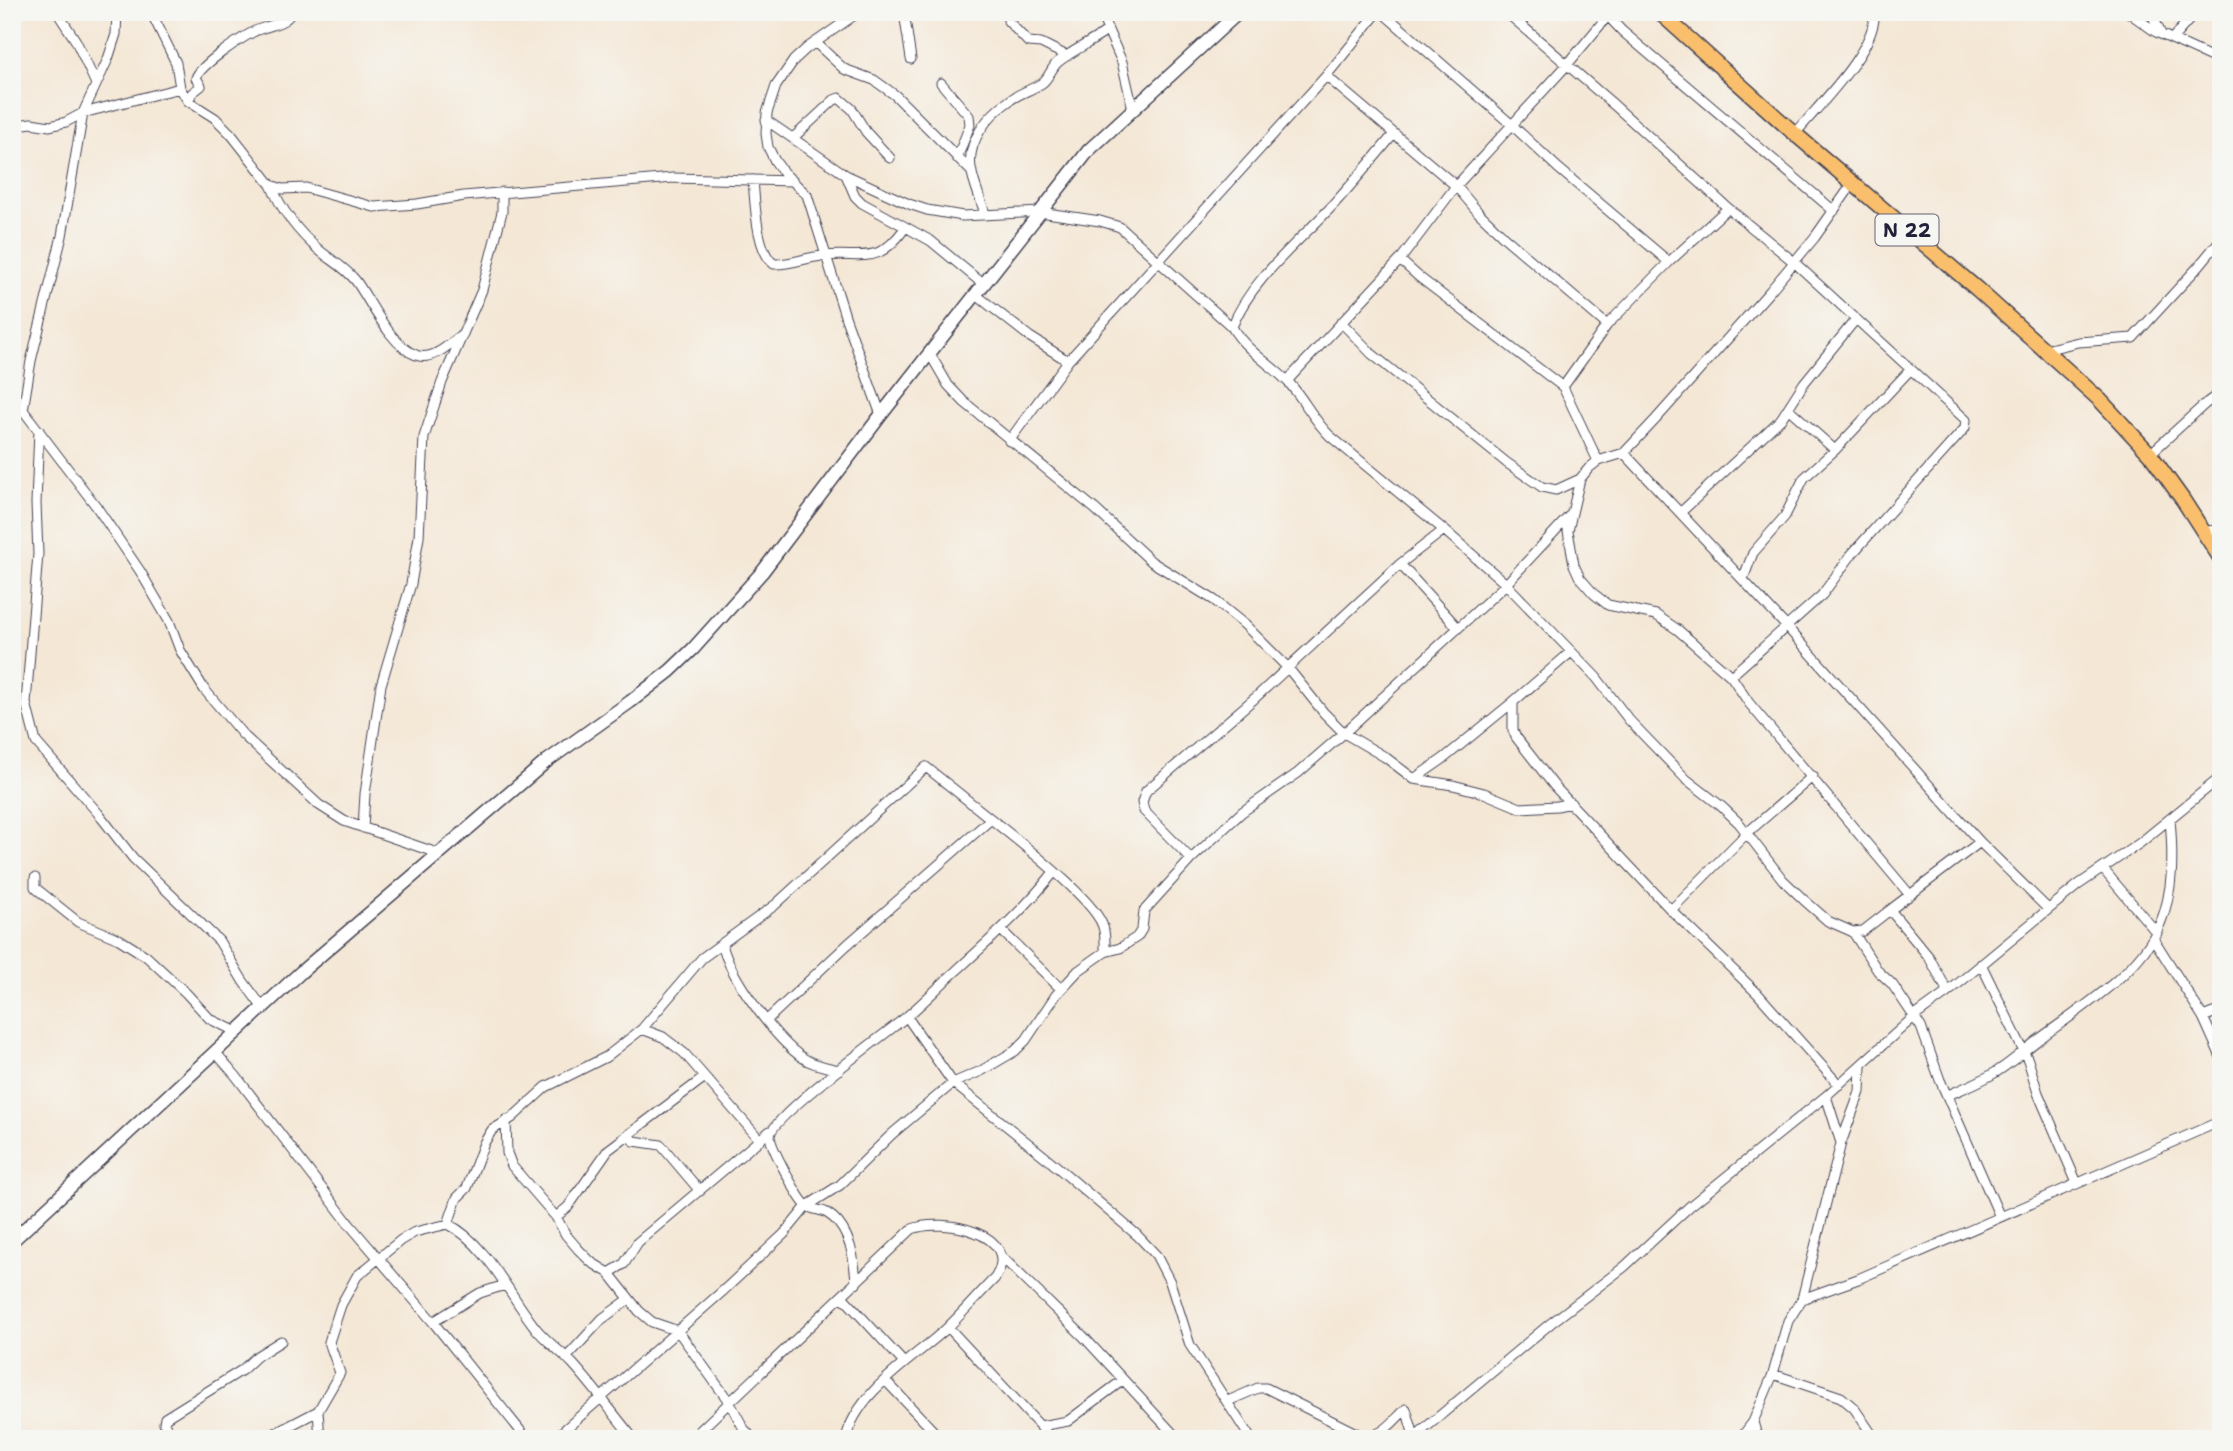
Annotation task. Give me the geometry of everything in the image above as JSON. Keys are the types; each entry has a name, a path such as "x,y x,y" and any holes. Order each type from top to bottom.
{"main road":[{"name":"N 22","path":"1659,12 2101,400 2150,454 2205,531 2221,559"}],"street":[{"path":"57,12 76,41 96,84"},
{"path":"117,12 116,34 108,58 83,113 62,236 31,361 23,410 96,506 140,571 169,621 180,650 217,707 243,735 319,805 344,821 440,854"},
{"path":"151,12 176,63 180,88 188,101 215,118 232,134 271,185 279,204 318,249 340,263 354,279 404,349 420,357 426,356 441,351 464,334"},
{"path":"188,101 192,93 201,86 196,78 201,68 253,32 283,22 292,12"},
{"path":"859,12 794,60 776,86 766,120 767,141 771,154 783,172 807,195 881,415"},
{"path":"904,12 911,59"},
{"path":"1100,12 1126,74 1133,109"},
{"path":"12,1241 263,1008 440,854 547,761 630,702 693,649 762,571 1089,150 1239,12"},
{"path":"1009,441 1068,361 1326,76 1380,12 1669,262"},
{"path":"1506,12 1728,208 1794,262 1965,418 1967,426 1852,554 1822,595 1731,676"},
{"path":"1796,134 1859,57 1873,31 1874,12"},
{"path":"2128,12 2161,34 2221,63"},
{"path":"2151,12 2161,34"},
{"path":"2172,39 2196,12"},
{"path":"1287,381 1401,260 1456,187 1567,65 1608,14 1622,31 1835,211"},
{"path":"1009,21 1028,42 1041,43 1066,56"},
{"path":"985,214 972,172 971,150 989,118 1010,100 1042,83 1051,68 1066,56 1108,30"},
{"path":"816,43 844,69 874,80 895,95 972,172"},
{"path":"2211,57 2221,47"},
{"path":"1326,76 1456,187 1505,238 1607,325"},
{"path":"941,83 969,116 970,125 957,158"},
{"path":"12,125 31,123 50,126 66,122 83,113 180,88"},
{"path":"793,138 839,98 852,109 866,132 890,158"},
{"path":"766,120 846,175 927,210 963,216 1040,212 1116,225 1160,261 1232,327 1246,347 1287,381 1330,436 1506,584 1615,700 1629,720 1686,779 1721,806 1747,833 1783,880 1828,921 1853,932 1863,931 1980,842"},
{"path":"1232,327 1238,312 1270,272 1334,204 1393,135"},
{"path":"846,175 855,196 862,203 931,241 1030,337 1068,361"},
{"path":"271,185 306,188 374,207 502,192 673,178 793,181"},
{"path":"753,180 759,232 766,258 777,265 826,256 874,256 894,244 905,228"},
{"path":"1341,322 1372,354 1507,463 1542,487 1556,490 1580,479 1598,461 1624,453 1794,262 1835,211 1853,183"},
{"path":"363,828 365,794 381,685 411,584 419,537 424,437 439,391 482,290 502,212 502,192"},
{"path":"1563,387 1607,325 1669,262 1728,208"},
{"path":"2045,350 2078,342 2133,338 2221,239"},
{"path":"1401,260 1419,277 1563,387 1598,461"},
{"path":"1680,513 1769,432 1856,318"},
{"path":"930,354 956,394 1009,441 1052,472 1152,562 1214,600 1245,625 1288,668 1344,733 1385,757 1413,779 1484,793 1520,808 1571,803"},
{"path":"1742,579 1753,553 1785,516 1804,478 1835,450 1912,369"},
{"path":"2150,454 2221,392"},
{"path":"1789,409 1835,450"},
{"path":"38,430 38,554 26,703 37,742 133,858 219,941 263,1008"},
{"path":"1624,453 1786,626 1980,842 2048,909"},
{"path":"1580,479 1568,531 1574,565 1580,578 1608,606 1656,615 1678,630 1731,676 1749,703 1813,776 1910,895"},
{"path":"554,1439 784,1234 807,1206 840,1185 892,1134 953,1083 981,1071 1015,1051 1026,1040 1061,989 1078,971 1105,952 1120,948 1137,937 1142,929 1144,911 1191,859 1242,812 1298,773 1344,733 1506,584 1572,513"},
{"path":"1191,859 1144,811 1142,802 1146,791 1288,668 1400,564 1444,530"},
{"path":"2205,531 2221,530"},
{"path":"1400,564 1458,628"},
{"path":"1413,779 1443,759 1571,652"},
{"path":"1513,702 1513,730 1516,737 1555,787 1671,909 1758,994 1839,1085"},
{"path":"448,1224 457,1198 467,1188 484,1143 492,1130 512,1118 546,1087 606,1058 642,1030 694,967 775,905 926,767 1076,892 1102,924 1105,952"},
{"path":"1671,909 1747,833 1813,776"},
{"path":"1228,1401 1258,1388 1266,1388 1360,1435 1373,1437 1386,1429 1405,1409 1414,1438 1551,1322 1624,1267 1690,1206 1826,1096 1916,1016 2078,885 2170,819 2221,777"},
{"path":"766,1020 991,819"},
{"path":"1948,1095 1990,1076 2103,991 2136,960 2155,935 2166,900 2173,857 2170,819"},
{"path":"2103,869 2155,935 2203,1017 2221,1057"},
{"path":"609,1273 624,1264 638,1242 760,1140 793,1107 906,1017 1035,897 1054,873"},
{"path":"35,878 35,887 62,911 91,928 129,944 160,968 210,1018 237,1032"},
{"path":"1890,910 1929,957 1948,992"},
{"path":"1001,930 1061,989"},
{"path":"1853,932 1878,971 1892,984 1916,1016 2000,1217"},
{"path":"723,944 726,958 740,986 793,1051 804,1059 839,1070"},
{"path":"1980,964 2023,1051 2038,1093 2077,1182"},
{"path":"2203,1017 2221,1010"},
{"path":"906,1017 953,1083 1049,1160 1150,1247 1170,1282 1190,1345 1251,1439"},
{"path":"642,1030 657,1034 674,1045 760,1140"},
{"path":"216,1053 378,1259 433,1322 527,1439"},
{"path":"1740,1439 1753,1422 1773,1374 1788,1321 1802,1299 1842,1143 1860,1092 1861,1066"},
{"path":"556,1217 568,1207 608,1150 705,1077"},
{"path":"1826,1096 1842,1143"},
{"path":"506,1120 507,1153 512,1166 556,1217 578,1250 609,1273 628,1300 652,1321 678,1331 753,1439"},
{"path":"1802,1299 1858,1279 2221,1121"},
{"path":"770,1130 769,1138 774,1155 807,1206 819,1209 838,1222 851,1247 856,1284"},
{"path":"627,1135 634,1141 661,1145 700,1191"},
{"path":"264,1439 318,1411 340,1373 329,1342 341,1305 357,1276 415,1232 448,1224 460,1231 481,1253 533,1325 566,1358 634,1439"},
{"path":"691,1439 912,1229 932,1224 969,1231 996,1244 1003,1258 1001,1270 995,1278 948,1327 904,1363 856,1412 846,1439"},
{"path":"1003,1258 1083,1336 1178,1439"},
{"path":"433,1322 480,1293 505,1285"},
{"path":"843,1297 904,1363"},
{"path":"566,1358 602,1319 628,1300"},
{"path":"948,1327 1052,1439"},
{"path":"173,1439 164,1423 165,1418 242,1370 257,1356 281,1341"},
{"path":"1773,1374 1841,1397 1854,1408 1875,1439"},
{"path":"1040,1426 1068,1421 1123,1380"},
{"path":"886,1381 941,1439"},
{"path":"318,1411 320,1439"},
{"path":"1753,1422 1758,1439"}]}
